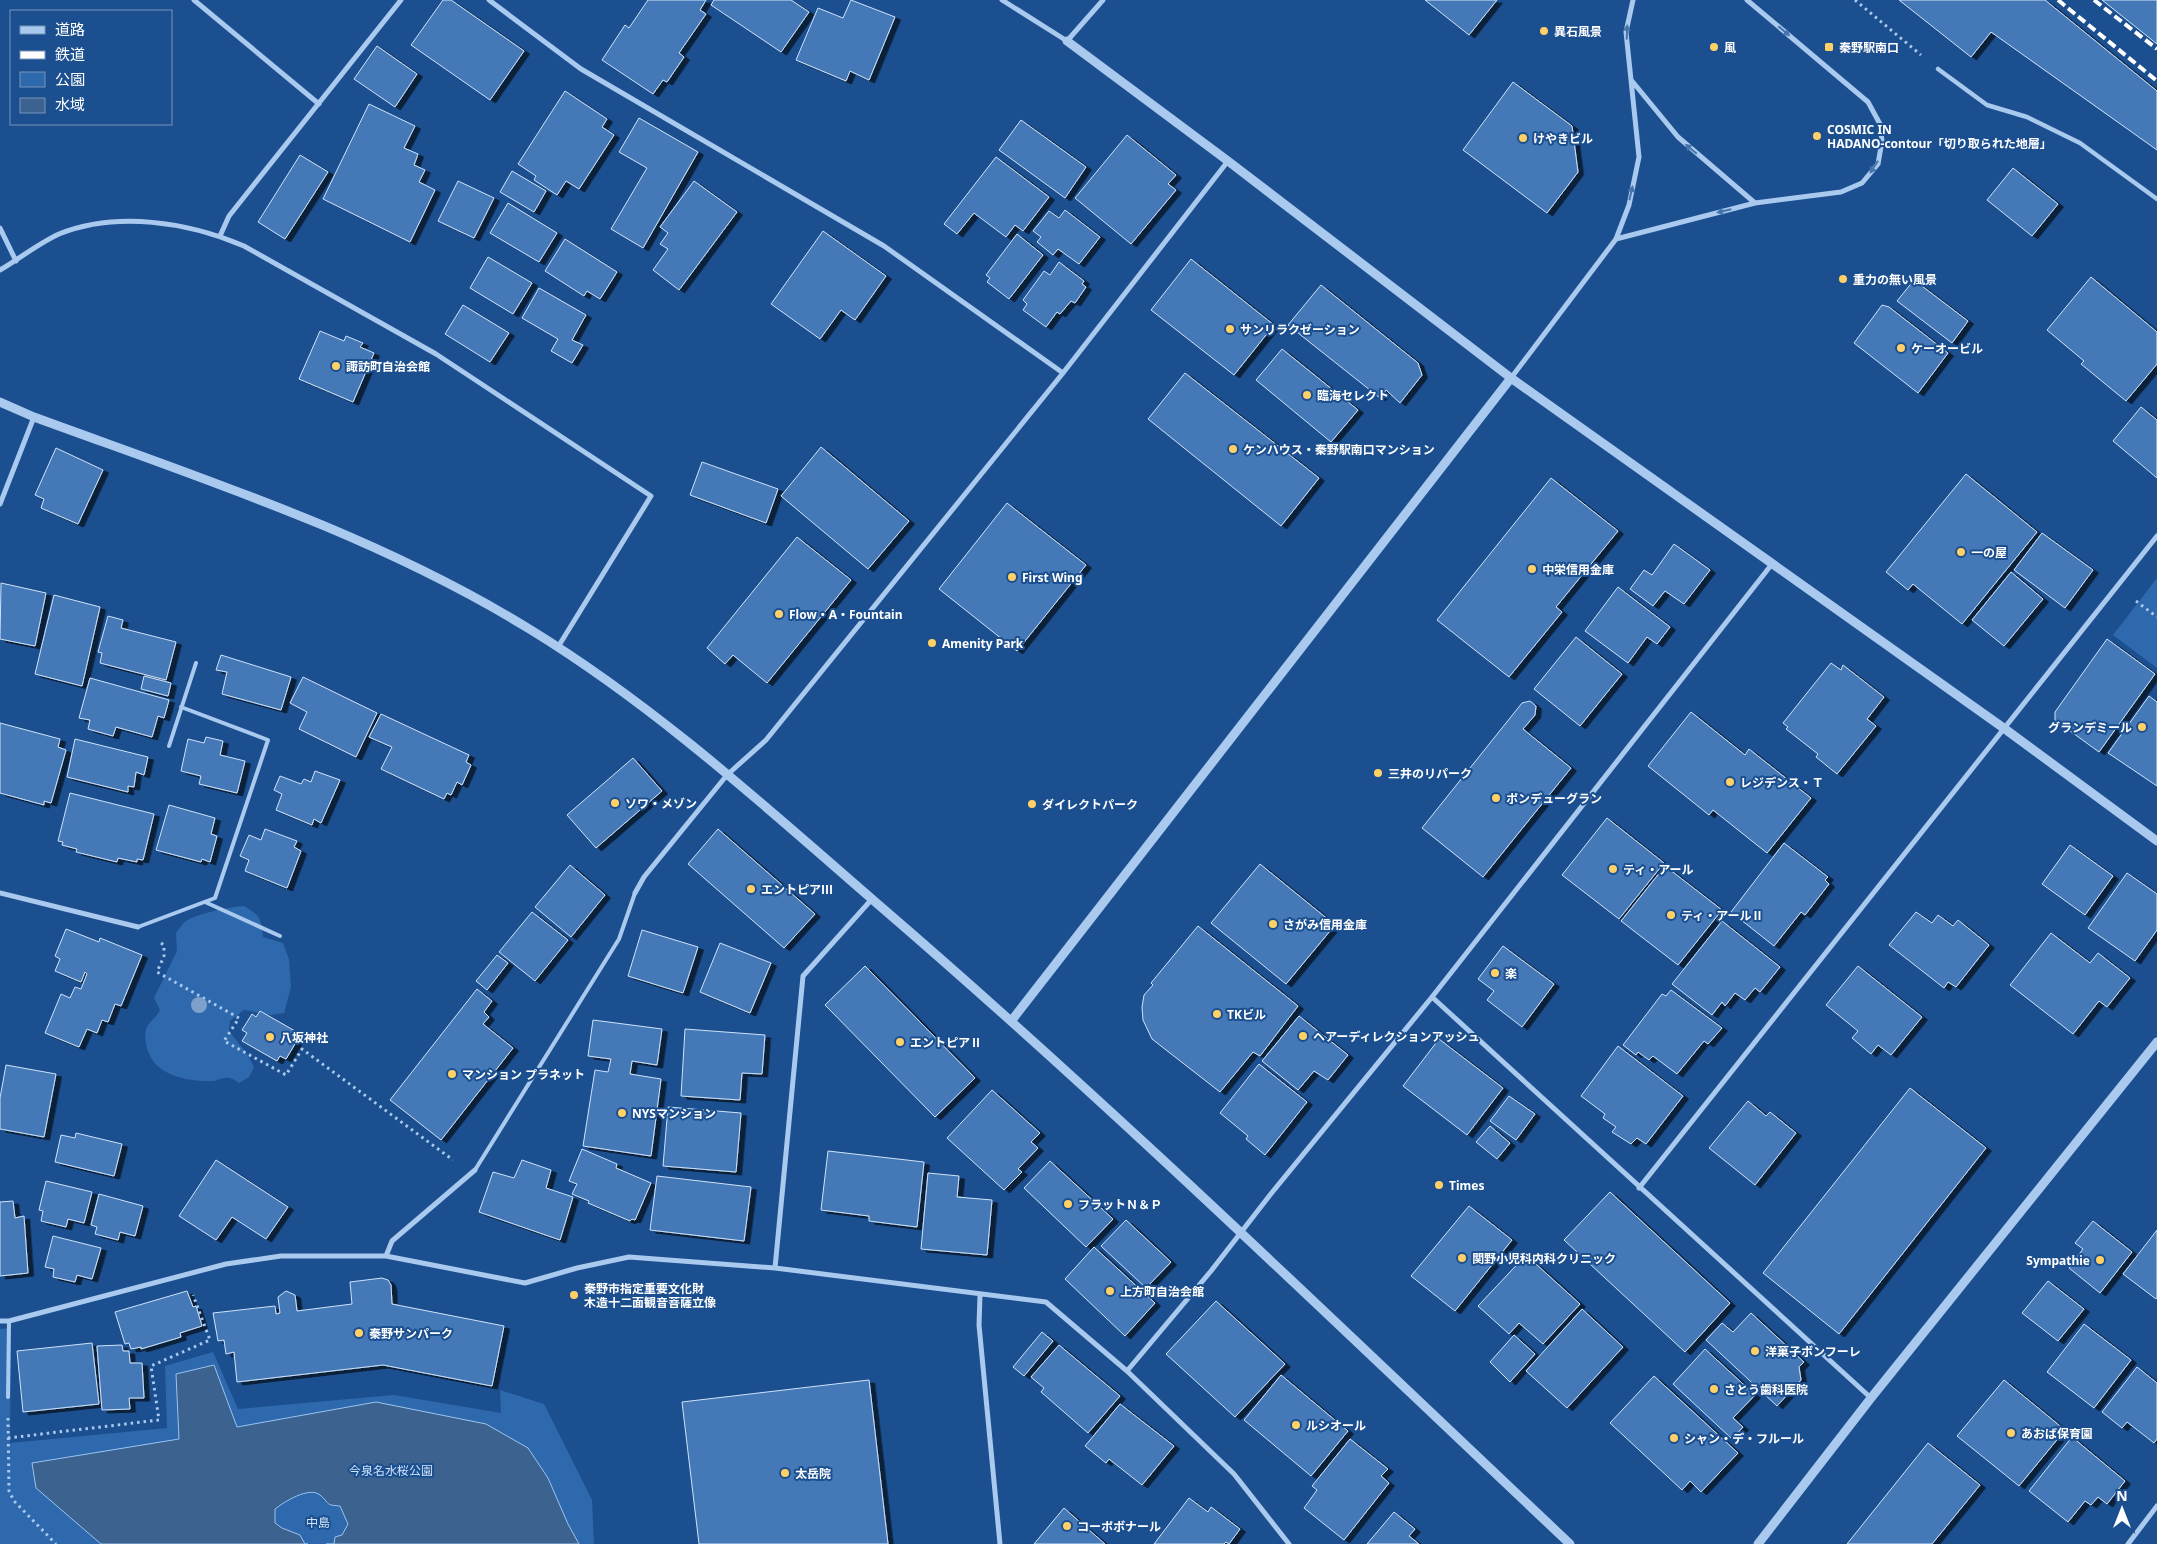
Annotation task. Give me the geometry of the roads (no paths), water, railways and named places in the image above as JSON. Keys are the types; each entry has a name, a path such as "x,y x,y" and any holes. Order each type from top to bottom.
{"street":[{"path":"194,0 319,104"},
{"path":"220,236 229,216 401,0"},
{"path":"490,0 581,69 884,246 1063,373"},
{"path":"1002,0 1067,41 1228,161 1511,378 2005,729 2157,841"},
{"path":"1067,41 1103,0"},
{"path":"1012,1020 1511,378 1616,239 1629,205 1639,157 1626,32 1633,0"},
{"path":"1616,239 1676,222 1755,204 1841,192 1862,183 1878,164 1882,141 1880,124 1868,102 1747,0"},
{"path":"1938,69 1987,105 2027,117 2080,143 2157,199"},
{"path":"1631,81 1678,137 1755,204"},
{"path":"635,893 644,876 727,775 766,740 1063,373 1228,161"},
{"path":"0,270 59,235 94,225 155,222 220,236 244,246 436,354 652,496 558,647"},
{"path":"0,228 16,260"},
{"path":"0,402 34,417 267,503 395,557 482,601 598,672 727,775 1012,1020 1570,1544"},
{"path":"0,504 34,417"},
{"path":"1639,1188 2157,536"},
{"path":"1127,1371 1432,997 1772,564"},
{"path":"0,893 138,927"},
{"path":"775,1268 803,976 872,899"},
{"path":"1432,997 1871,1398"},
{"path":"1758,1544 1871,1398 2157,1042"},
{"path":"386,1256 392,1241 475,1170"},
{"path":"0,1322 226,1264 281,1256 386,1256 524,1283 576,1268 629,1257 775,1268 1046,1302 1127,1371 1234,1474 1289,1544"},
{"path":"980,1295 979,1325 1000,1544"},
{"path":"2128,1544 2157,1506"}],"lane":[{"path":"169,746 196,662"},
{"path":"138,927 215,898 268,740 181,707"},
{"path":"475,1170 619,939 635,893"},
{"path":"204,902 280,936"},
{"path":"8,1397 9,1321"}],"water":[{"name":"今泉名水桜公園","path":"214,1365 237,1427 376,1402 486,1424 528,1448 548,1478 579,1544 334,1544 335,1537 342,1535 348,1524 340,1506 329,1504 320,1495 310,1492 297,1496 275,1509 275,1523 300,1535 305,1544 101,1544 36,1488 32,1463 179,1439 176,1374"}],"railway":[{"path":"2058,0 2157,81"},
{"path":"2094,0 2157,49"}],"place":[{"name":"異石風景","path":"1544,31"},
{"name":"風","path":"1714,47"},
{"name":"秦野駅南口","path":"1829,47"},
{"name":"COSMIC IN HADANO-contour「切り取られた地層」","path":"1817,136"},
{"name":"けやきビル","path":"1523,138"},
{"name":"重力の無い風景","path":"1843,279"},
{"name":"サンリラクゼーション","path":"1230,329"},
{"name":"ケーオービル","path":"1901,348"},
{"name":"諏訪町自治会館","path":"336,366"},
{"name":"臨海セレクト","path":"1307,395"},
{"name":"ケンハウス・秦野駅南口マンション","path":"1233,449"},
{"name":"一の屋","path":"1961,552"},
{"name":"中栄信用金庫","path":"1532,569"},
{"name":"First Wing","path":"1012,577"},
{"name":"Flow・A・Fountain","path":"779,614"},
{"name":"Amenity Park","path":"932,643"},
{"name":"グランデミール","path":"2142,727"},
{"name":"三井のリパーク","path":"1378,773"},
{"name":"レジデンス・Ｔ","path":"1730,782"},
{"name":"ポンデューグラン","path":"1496,798"},
{"name":"ソワ・メゾン","path":"615,803"},
{"name":"ダイレクトパーク","path":"1032,804"},
{"name":"ティ・アール","path":"1613,869"},
{"name":"エントピアⅢ","path":"751,889"},
{"name":"ティ・アールⅡ","path":"1671,915"},
{"name":"さがみ信用金庫","path":"1273,924"},
{"name":"楽","path":"1495,973"},
{"name":"TKビル","path":"1217,1014"},
{"name":"ヘアーディレクションアッシュ","path":"1303,1036"},
{"name":"八坂神社","path":"270,1037"},
{"name":"エントピアⅡ","path":"900,1042"},
{"name":"マンション プラネット","path":"452,1074"},
{"name":"NYSマンション","path":"622,1113"},
{"name":"Times","path":"1439,1185"},
{"name":"フラットＮ＆Ｐ","path":"1068,1204"},
{"name":"関野小児科内科クリニック","path":"1462,1258"},
{"name":"Sympathie","path":"2100,1260"},
{"name":"上方町自治会館","path":"1110,1291"},
{"name":"秦野市指定重要文化財 木造十二面観音菩薩立像","path":"574,1295"},
{"name":"秦野サンパーク","path":"359,1333"},
{"name":"洋菓子ボンフーレ","path":"1755,1351"},
{"name":"さとう歯科医院","path":"1714,1389"},
{"name":"ルシオール","path":"1296,1425"},
{"name":"あおば保育園","path":"2011,1433"},
{"name":"シャン・デ・フルール","path":"1674,1438"},
{"name":"太岳院","path":"785,1473"},
{"name":"コーポボナール","path":"1067,1526"}],"park label":[{"name":"中島","path":"318,1522"}]}
